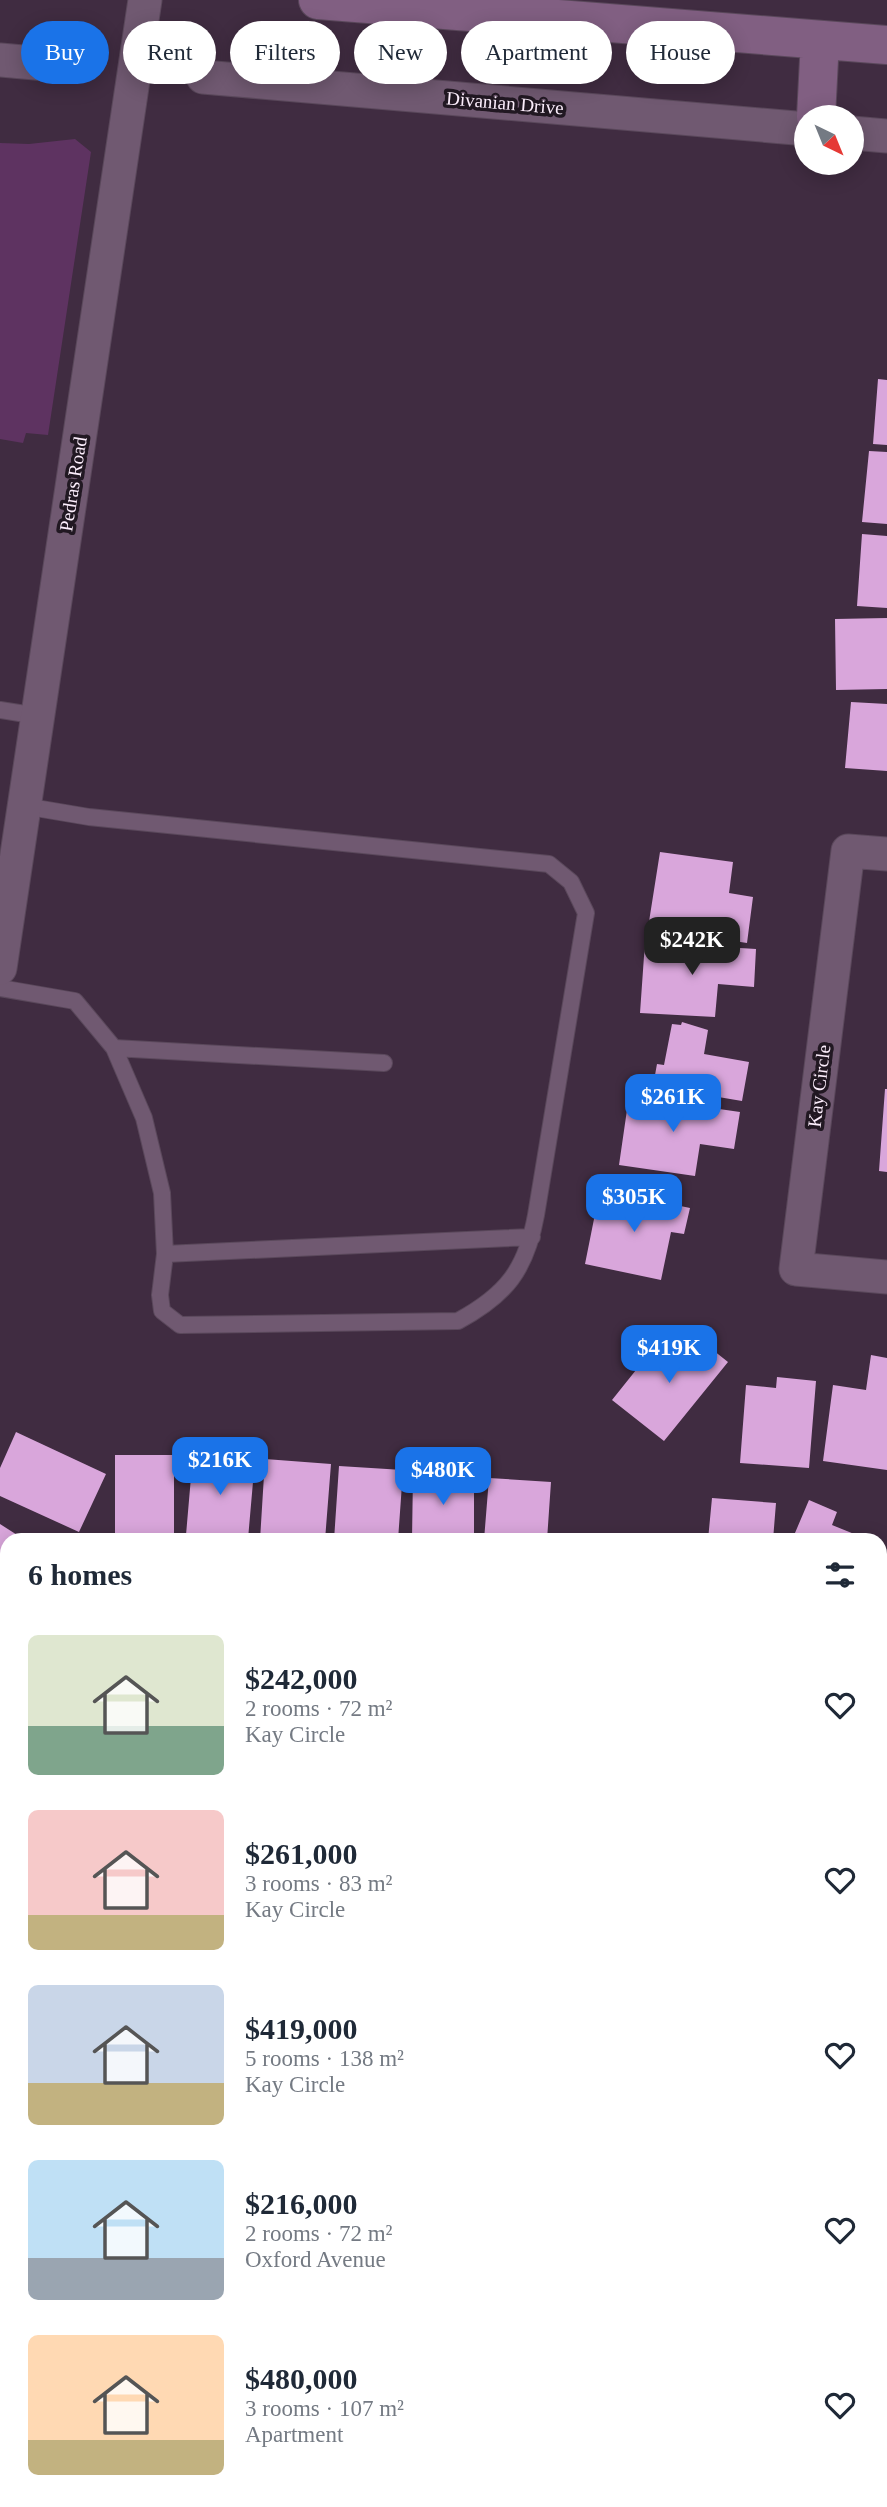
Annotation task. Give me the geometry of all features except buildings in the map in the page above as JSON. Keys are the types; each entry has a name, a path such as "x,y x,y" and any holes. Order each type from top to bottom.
{"main road":[{"path":"317,0 887,45"},
{"path":"817,105 820,40"}],"street":[{"name":"Pedras Road","path":"0,968 145,0"},
{"path":"0,60 21,62"},
{"name":"Divanian Drive","path":"216,78 794,128"},
{"path":"864,134 887,136"},
{"name":"Kay Circle","path":"887,854 848,851 796,1269 887,1277"}],"lane":[{"path":"0,710 38,716"},
{"path":"0,988 75,1001 114,1048 144,1118 162,1193 165,1254 160,1295 162,1311 180,1325 458,1321 481,1309 511,1283 525,1259 532,1237 586,913 570,882 549,864 89,817 24,806"},
{"path":"114,1048 384,1063"},
{"path":"165,1254 532,1237"}],"shaded area":[{"path":"75,139 91,152 48,435 26,433 23,443 0,439 0,143 29,144"}]}
